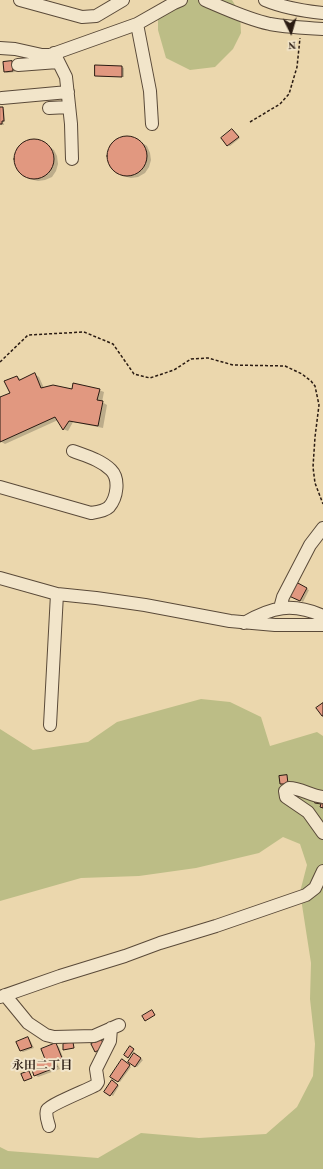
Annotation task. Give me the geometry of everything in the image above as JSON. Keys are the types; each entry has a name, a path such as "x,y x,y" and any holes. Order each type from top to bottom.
{"street":[{"path":"20,0 82,18 96,16 123,0"},
{"path":"18,66 56,58 136,24 181,0"},
{"path":"205,0 248,18 270,24 323,29"},
{"path":"266,0 278,5 323,13"},
{"path":"136,24 150,91 152,124"},
{"path":"0,48 50,55 56,58 66,77 72,159"},
{"path":"2,98 68,92"},
{"path":"49,108 69,106"},
{"path":"0,487 91,513 108,508 117,491 116,480 112,471 94,458 73,452"},
{"path":"280,608 283,597 310,545 323,528"},
{"path":"0,578 56,594 145,605 230,621 275,625 323,625"},
{"path":"50,725 56,594"},
{"path":"244,623 260,614 280,608 303,608 323,616"},
{"path":"323,797 296,788 289,788 286,791 286,797 308,812 323,833"},
{"path":"49,1126 48,1109 96,1086 98,1082 96,1069 110,1041 115,1027 94,1036 54,1037 46,1035 28,1023 2,996 306,895 315,888 323,871"}],"path":[{"path":"250,122 280,104 290,94 297,67 302,28"},
{"path":"0,362 28,335 84,332 113,344 134,374 150,378 174,370 191,359 208,358 233,365 285,366 302,374 312,381 320,405 312,467 315,483 323,504"}],"green space":[{"path":"168,0 232,0 240,13 241,33 233,49 215,67 190,70 166,58 158,30 158,7"},
{"path":"201,699 230,702 261,717 270,746 317,732 323,736 323,1169 0,1169 0,1147 8,1151 98,1158 141,1133 199,1138 266,1134 297,1107 313,1076 315,1044 310,999 311,963 300,892 307,865 300,844 283,837 259,853 196,868 139,876 81,878 0,901 0,729 33,750 88,742 117,722"}],"building":[{"path":"12,61 13,71 4,72 3,62"},
{"path":"95,65 122,66 122,77 95,76"},
{"path":"0,107 3,107 4,121 2,121 2,124 0,124"},
{"path":"232,129 239,137 227,146 221,138"},
{"path":"123,136 131,136 138,139 144,145 147,156 144,167 138,173 131,176 123,176 116,173 110,167 107,160 107,152 110,145 116,139"},
{"path":"38,139 45,142 51,148 54,159 53,167 45,176 38,179 30,179 23,176 15,167 14,155 17,148 26,140"},
{"path":"35,373 41,388 53,385 72,389 73,383 100,389 97,400 103,401 98,426 69,421 63,430 55,417 0,442 0,397 10,393 4,381 17,376 19,380"},
{"path":"296,582 307,588 300,601 289,596"},
{"path":"323,703 323,716 322,716 316,708"},
{"path":"287,775 288,784 280,784 279,776"},
{"path":"316,799 323,800 323,808 320,807 321,804 315,803"},
{"path":"152,1010 155,1015 145,1021 142,1016"},
{"path":"28,1037 32,1047 20,1051 16,1042"},
{"path":"101,1039 105,1047 95,1052 91,1044"},
{"path":"73,1042 74,1048 63,1050 63,1044"},
{"path":"56,1043 62,1058 54,1061 57,1067 34,1076 30,1064 45,1059 41,1049"},
{"path":"130,1046 134,1049 128,1058 124,1055"},
{"path":"134,1053 141,1058 135,1067 128,1062"},
{"path":"122,1059 130,1065 118,1082 110,1077"},
{"path":"29,1071 32,1078 24,1081 21,1074"},
{"path":"112,1080 118,1085 110,1096 104,1092"}],"district":[{"name":"永田二丁目","path":"42,1066"}]}
